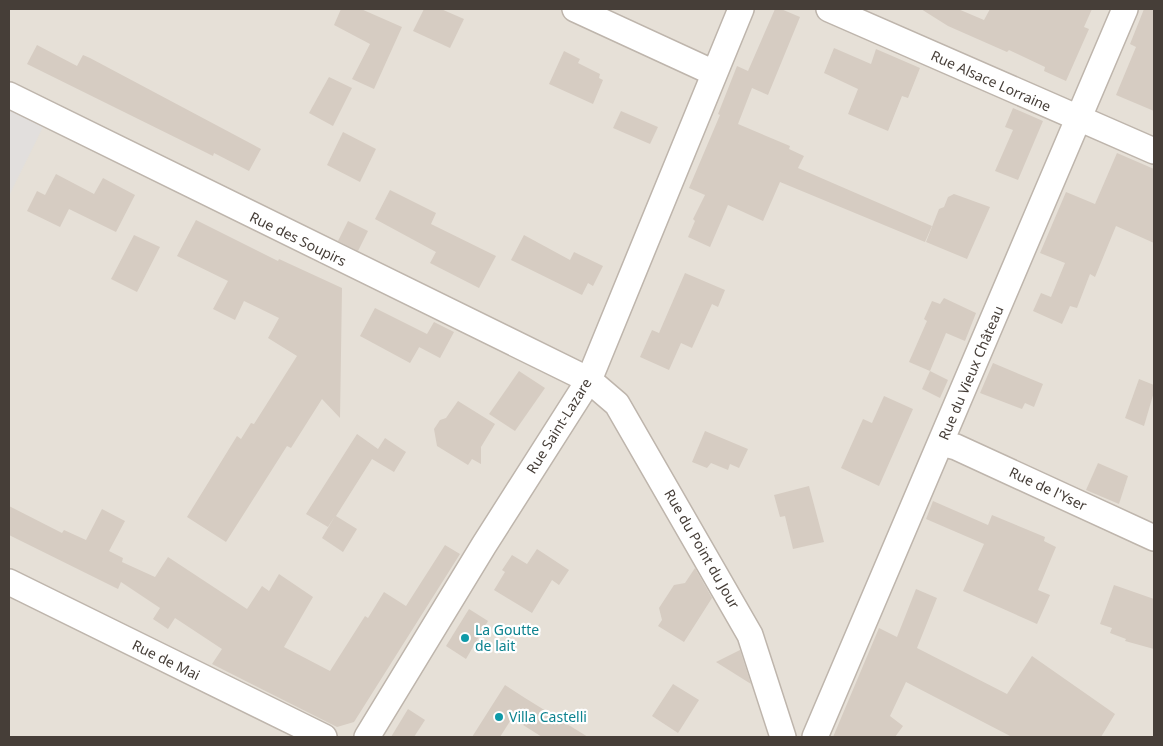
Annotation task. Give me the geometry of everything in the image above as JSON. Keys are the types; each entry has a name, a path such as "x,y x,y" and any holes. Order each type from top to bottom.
{"street":[{"path":"575,9 714,73"},
{"name":"Rue Saint-Lazare","path":"367,737 484,545 589,380 741,9"},
{"name":"Rue Alsace Lorraine","path":"829,9 1154,151"},
{"name":"Rue du Vieux Château","path":"815,737 1125,9"},
{"name":"Rue des Soupirs","path":"9,95 589,380"},
{"name":"Rue du Point du Jour","path":"589,380 617,404 625,414 750,635 783,737"},
{"name":"Rue de l'Yser","path":"941,443 956,447 1154,538"},
{"name":"Rue de Mai","path":"9,582 324,737"}],"shaded area":[{"path":"9,9 1154,9 1154,737 9,737"},
{"path":"9,108 44,125 9,196"}],"building":[{"path":"341,9 361,9 402,27 374,89 352,79 370,44 334,25"},
{"path":"424,9 441,9 464,19 450,48 413,31"},
{"path":"775,9 781,9 800,17 768,95 752,88 738,124 790,146 789,149 804,156 798,168 932,226 925,242 780,182 763,221 728,205 710,247 688,237 695,221 693,219 705,195 689,188 720,115 718,114 737,66 748,71"},
{"path":"921,9 958,9 984,20 990,9 1092,9 1084,27 1089,29 1066,81 1044,71 1045,67 1009,50 1007,52 948,26"},
{"path":"1144,9 1154,9 1154,111 1116,95 1136,47 1130,44"},
{"path":"37,45 77,66 83,55 90,58 261,149 249,171 214,153 213,156 27,64"},
{"path":"834,48 871,64 876,49 920,68 908,98 902,96 888,131 848,114 858,89 824,73"},
{"path":"564,51 580,59 578,63 600,74 599,78 603,80 593,104 549,84"},
{"path":"329,77 352,88 333,126 309,113"},
{"path":"1013,108 1043,121 1018,180 995,171 1013,130 1005,127"},
{"path":"621,111 658,127 650,144 613,128"},
{"path":"343,132 376,149 360,182 327,165"},
{"path":"1117,153 1154,169 1154,243 1116,226 1095,277 1090,274 1077,308 1070,306 1062,324 1033,311 1041,293 1051,297 1065,263 1040,253 1066,192 1095,204"},
{"path":"56,174 94,194 103,178 135,195 116,232 69,209 60,227 27,211 37,191 45,195"},
{"path":"390,190 436,213 431,224 496,256 479,288 430,263 436,252 375,219"},
{"path":"954,194 990,207 967,259 926,242 939,209 944,207 948,197"},
{"path":"196,220 278,261 279,259 342,288 340,418 322,399 291,448 287,446 226,542 187,517 237,436 241,439 251,423 254,424 297,356 268,338 279,318 244,301 235,320 213,309 228,281 177,256"},
{"path":"348,221 368,231 358,251 338,241"},
{"path":"134,235 160,247 137,292 111,279"},
{"path":"524,235 570,260 574,252 603,266 593,286 588,283 582,295 511,260"},
{"path":"685,273 725,290 718,307 712,304 692,348 681,343 669,370 640,357 652,330 659,333"},
{"path":"944,298 976,313 965,341 946,333 930,371 909,362 927,321 924,319 932,301 940,304"},
{"path":"375,308 427,334 434,322 454,332 440,358 419,347 410,363 360,336"},
{"path":"993,363 1043,384 1034,407 1025,403 1022,409 980,393"},
{"path":"519,371 545,388 515,431 489,414"},
{"path":"930,371 948,380 940,398 922,389"},
{"path":"1139,379 1154,385 1154,392 1144,426 1125,418"},
{"path":"884,396 913,409 879,486 841,468 863,419 872,423"},
{"path":"458,401 495,424 481,447 481,464 472,459 468,465 437,446 434,429 440,420 446,418"},
{"path":"705,431 748,449 739,468 730,464 728,470 711,463 707,468 692,462"},
{"path":"357,434 378,449 385,438 406,452 394,472 372,459 336,516 357,529 343,552 322,538 335,516 328,527 306,514"},
{"path":"1098,463 1128,476 1119,504 1086,490"},
{"path":"809,486 824,542 793,549 785,516 780,517 774,495"},
{"path":"933,501 988,525 992,515 1045,537 1044,541 1056,547 1038,590 1050,595 1037,624 963,591 984,544 926,519"},
{"path":"9,506 62,533 64,530 86,540 102,509 125,521 109,551 123,558 122,562 155,577 168,557 247,609 262,586 269,591 279,574 313,597 284,647 330,671 365,616 368,618 384,592 406,606 445,545 460,554 354,722 337,727 212,664 222,649 175,618 168,629 153,619 160,608 121,582 118,589 9,535"},
{"path":"537,549 569,570 559,585 552,580 532,613 494,590 505,572 502,570 512,555 527,564"},
{"path":"695,568 712,598 684,642 658,626 662,620 659,608 674,585 685,583"},
{"path":"1114,585 1154,599 1154,649 1125,641 1126,639 1110,633 1112,628 1100,624"},
{"path":"916,589 937,598 917,648 1007,694 1032,656 1115,714 1101,737 1012,737 906,682 890,716 903,726 895,737 833,737 879,628 897,637"},
{"name":"La Goutte de lait","path":"469,609 488,621 466,659 446,646"},
{"path":"740,650 751,684 716,662"},
{"path":"673,684 699,700 678,733 652,716"},
{"path":"505,685 588,737 542,737 512,718 500,737 472,737"},
{"path":"408,709 425,720 414,737 391,737"}],"place":[{"name":"La Goutte de lait","path":"465,638"},
{"name":"Villa Castelli","path":"499,717"}]}
